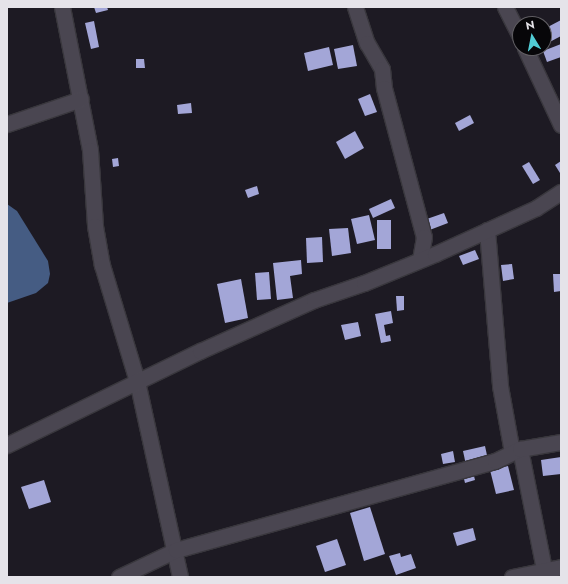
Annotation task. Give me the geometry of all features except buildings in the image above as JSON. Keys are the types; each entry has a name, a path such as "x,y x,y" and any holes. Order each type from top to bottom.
{"street":[{"path":"62,7 90,150 95,226 102,265 137,381 176,550 180,577"},
{"path":"355,7 367,43 382,69 384,88 424,237 420,260"},
{"path":"505,7 512,21"},
{"path":"530,56 561,125"},
{"path":"7,124 81,99"},
{"path":"7,445 137,381 314,300 364,283 420,260 536,208 561,192"},
{"path":"488,230 500,386 544,569"},
{"path":"119,577 176,550 487,464 516,451 561,442"},
{"path":"512,577 544,569 561,567"}],"water":[{"path":"7,204 17,211 48,261 50,274 48,283 36,293 7,303"}]}
